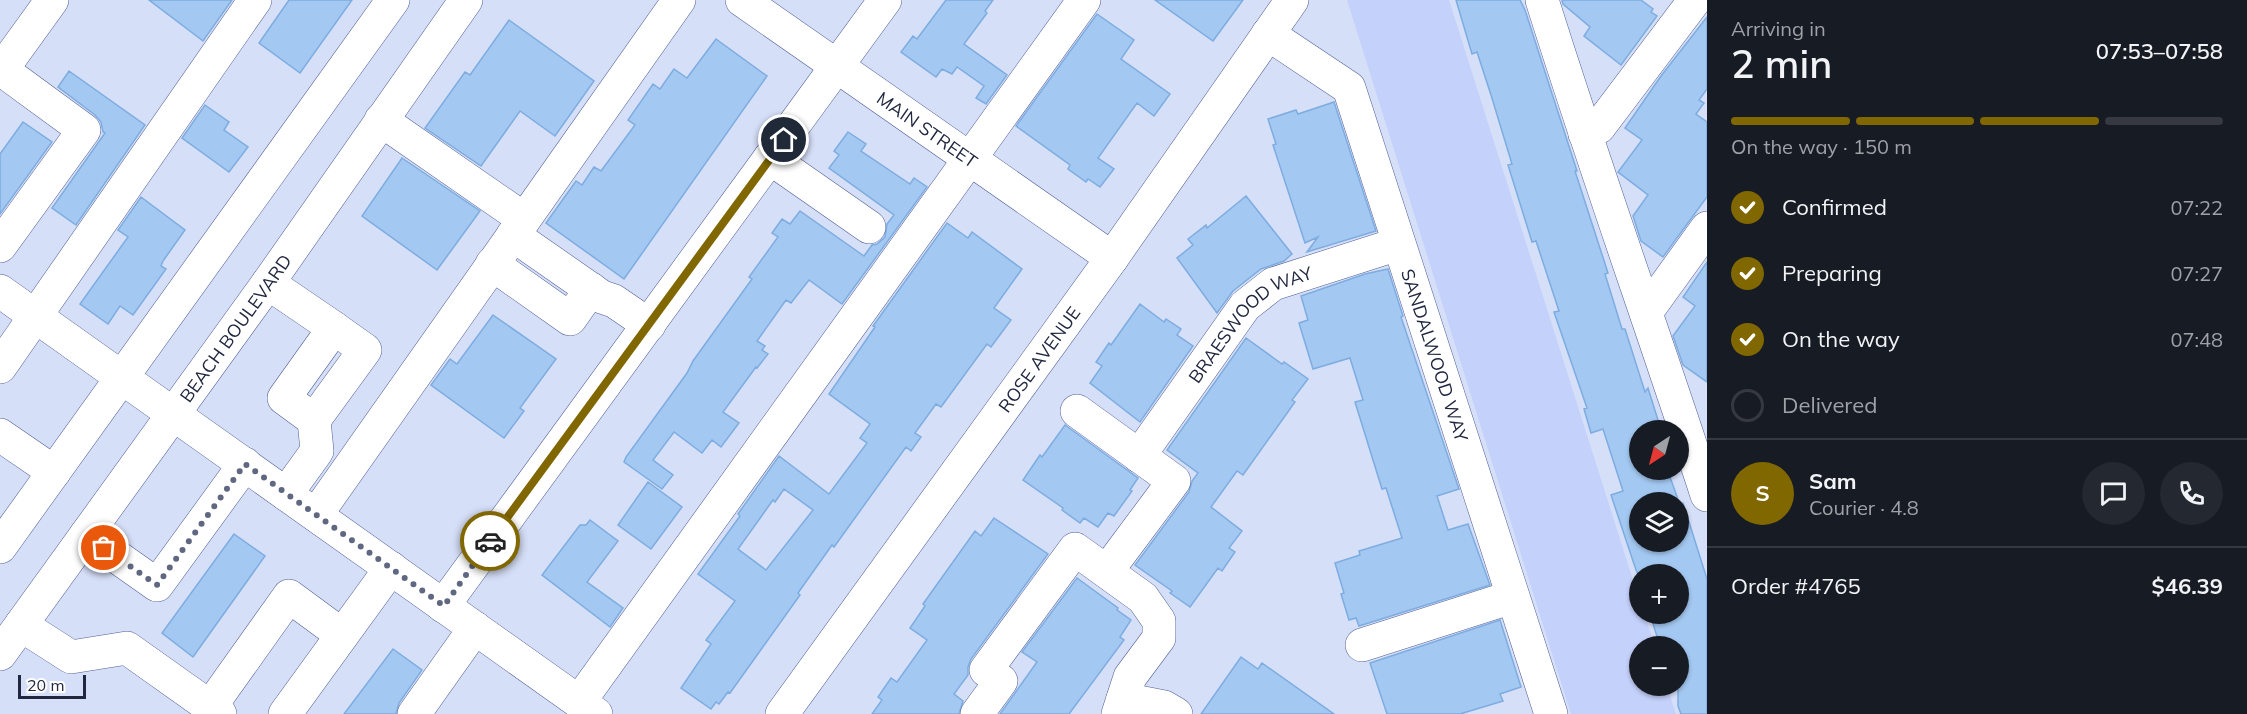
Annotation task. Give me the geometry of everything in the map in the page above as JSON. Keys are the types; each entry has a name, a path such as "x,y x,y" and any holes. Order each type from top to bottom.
{"street":[{"path":"0,246 84,130 1,71 52,0"},
{"path":"0,368 255,0"},
{"path":"0,548 393,0"},
{"name":"BEACH BOULEVARD","path":"0,654 268,283 466,0"},
{"path":"316,515 499,269 521,232 679,0"},
{"name":"MAIN STREET","path":"742,0 1112,258"},
{"path":"444,606 885,0"},
{"path":"0,291 588,708 970,158 1084,0"},
{"name":"ROSE AVENUE","path":"782,714 1112,258 1292,0"},
{"path":"1542,0 1707,495"},
{"path":"1585,134 1599,127 1698,3"},
{"name":"SANDALWOOD WAY","path":"1268,34 1348,88 1551,714"},
{"path":"381,120 602,295 649,325"},
{"path":"770,158 869,226"},
{"path":"1647,310 1707,228"},
{"name":"BRAESWOOD WAY","path":"1139,456 1245,306 1273,284 1398,244"},
{"path":"499,269 570,319 602,295"},
{"path":"268,283 365,350 314,420 317,451 286,494"},
{"path":"1077,411 1174,481 1107,571"},
{"path":"0,435 54,472"},
{"path":"86,535 157,585 245,464"},
{"path":"977,714 1001,681 986,670 1075,549 1143,598 1159,621 1159,638 1130,676 1121,706 1164,707 1176,714"},
{"path":"285,714 390,568"},
{"path":"21,625 71,657 127,648 215,710 289,596 342,635"},
{"path":"1362,645 1512,597"},
{"path":"414,714 475,628"}],"shaded area":[{"path":"1347,0 1449,0 1629,567 1629,624 1647,624 1652,636 1629,636 1629,696 1670,696 1676,714 1571,714"}],"building":[{"path":"149,0 232,0 203,41"},
{"path":"289,0 352,0 300,73 259,43"},
{"path":"946,0 993,0 985,11 987,13 964,44 1007,75 986,104 976,98 984,86 957,67 952,74 942,69 936,77 901,52 913,36 917,39"},
{"path":"1155,0 1243,0 1213,41"},
{"path":"1456,0 1520,0 1577,171 1575,171 1608,273 1605,274 1622,329 1625,329 1645,392 1648,388 1658,420 1629,420 1629,480 1671,480 1675,492 1629,492 1629,549 1611,495 1623,491 1603,429 1591,433 1584,409 1587,408 1554,312 1559,311 1536,241 1532,242 1508,165 1512,164 1477,52 1472,54"},
{"path":"1562,0 1641,0 1653,9 1651,12 1657,16 1621,65 1584,36 1590,27 1563,4"},
{"path":"1097,14 1134,40 1121,59 1170,94 1154,116 1137,103 1098,158 1114,169 1100,187 1088,179 1086,182 1068,169 1070,165 1016,126"},
{"path":"1707,17 1707,89 1699,100 1704,103 1696,114 1707,122 1707,197 1663,257 1641,241 1633,216 1648,195 1618,172 1642,140 1625,128 1661,76"},
{"path":"509,20 594,81 555,136 520,111 481,166 425,128 465,72 470,75"},
{"path":"716,39 767,76 624,279 546,223 576,181 582,185 594,167 601,171 635,125 628,120 653,84 660,89 674,69 687,78"},
{"path":"69,71 145,125 76,225 52,208 105,133 101,122 95,115 58,87"},
{"path":"1334,102 1376,231 1307,252 1318,237 1305,243 1273,145 1276,144 1268,119 1296,110 1298,114"},
{"path":"205,105 229,122 224,130 248,147 229,172 182,138"},
{"path":"23,122 52,142 0,214 0,154"},
{"path":"848,132 866,144 861,151 910,184 914,178 927,187 842,304 809,280 791,303 786,300 757,341 765,346 762,350 768,354 723,412 739,423 721,447 712,440 702,453 674,432 653,460 673,475 662,489 624,462 626,457 752,279 749,277 778,237 772,233 782,219 790,224 800,211 864,256 872,245 885,237 887,224 894,215 829,168 839,155 834,151"},
{"path":"402,158 480,211 437,270 362,216"},
{"path":"1246,196 1292,254 1284,261 1261,269 1233,291 1217,313 1177,258 1193,245 1188,239 1206,225 1207,228"},
{"path":"141,197 185,230 163,261 161,266 166,269 133,315 120,306 108,324 80,304 128,237 118,230"},
{"path":"947,223 968,238 972,232 1022,269 994,308 1011,320 991,347 987,344 941,407 936,404 915,433 921,437 911,451 906,447 834,547 832,545 798,593 800,595 730,693 728,692 719,704 716,702 711,709 681,688 711,644 706,640 735,601 698,574 740,516 738,514 779,456 829,494 867,443 860,438 870,424 829,394 875,327 873,326","holes":["784,489 813,510 766,570 738,549 773,500 775,502"]},
{"path":"1707,262 1707,382 1683,365 1673,336 1695,306 1683,297"},
{"path":"1388,269 1403,316 1401,317 1459,489 1437,496 1448,530 1468,524 1490,585 1359,626 1356,618 1349,620 1335,563 1360,555 1359,551 1402,538 1386,488 1382,489 1355,402 1363,400 1350,358 1313,369 1299,323 1308,320 1301,296 1365,274"},
{"path":"1140,304 1164,322 1166,319 1181,329 1177,335 1193,346 1140,422 1090,383 1102,366 1096,362"},
{"path":"493,315 556,359 520,408 524,411 504,438 431,385 450,359 457,364"},
{"path":"1246,338 1282,364 1284,362 1308,379 1292,400 1295,402 1243,475 1237,471 1211,507 1242,531 1229,548 1235,552 1222,571 1218,568 1190,607 1135,565 1189,492 1192,481 1198,473 1167,450"},
{"path":"1065,425 1138,478 1130,490 1132,491 1114,516 1108,513 1098,527 1084,518 1080,523 1023,480"},
{"path":"648,482 682,507 651,549 618,525"},
{"path":"994,518 1048,554 971,659 968,675 954,694 963,701 959,714 872,714 882,700 878,697 891,678 897,682 927,640 910,628 925,606 923,604 975,531 981,536"},
{"path":"590,520 618,541 587,582 623,608 610,627 542,575 580,525 586,525"},
{"path":"1689,522 1707,579 1707,714 1681,714 1678,706 1678,696 1689,696 1689,636 1657,636 1653,624 1689,624 1689,564 1634,564 1630,552 1689,552"},
{"path":"234,534 265,556 193,657 162,633"},
{"path":"1077,578 1131,620 1120,637 1124,640 1069,714 1000,714 1037,662 1022,652"},
{"path":"1500,620 1521,687 1500,694 1503,701 1460,714 1387,714 1370,663"},
{"path":"393,649 422,670 399,703 396,714 344,714"},
{"path":"1241,657 1258,669 1262,663 1334,714 1201,714"}],"way so far":[{"path":"104,548 157,585 245,464 444,606 490,541"}],"route":[{"path":"490,541 784,140"}]}
